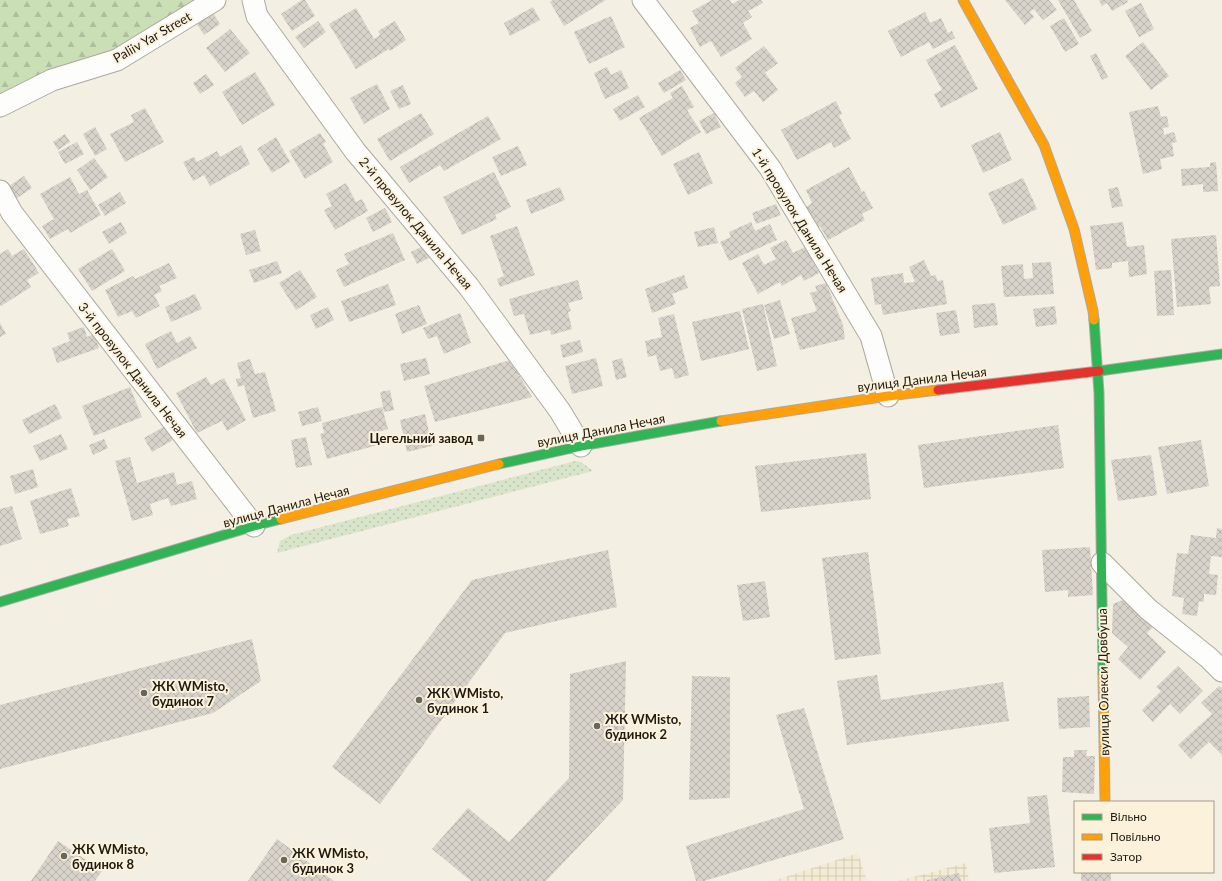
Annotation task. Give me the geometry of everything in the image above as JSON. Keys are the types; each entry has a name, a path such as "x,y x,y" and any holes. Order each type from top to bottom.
{"main road":[{"name":"вулиця Олекси Довбуша","path":"963,0 1044,145 1074,229 1093,311 1099,393 1105,801"},
{"name":"вулиця Данила Нечая","path":"0,602 254,526 488,467 581,446 718,421 888,396 1097,371 1222,354"}],"street":[{"name":"Paliiv Yar Street","path":"0,106 52,80 117,60 215,0"},
{"name":"2-й провулок Данила Нечая","path":"253,0 257,16 355,151 469,287 560,411 581,446"},
{"name":"1-й провулок Данила Нечая","path":"643,0 770,168 871,336 888,396"},
{"name":"3-й провулок Данила Нечая","path":"0,191 12,213 254,526"},
{"path":"1102,562 1148,609 1209,658 1222,671"}],"shaded area":[{"path":"858,853 867,881 773,881"},
{"path":"966,863 969,881 898,881"}],"green space":[{"path":"0,0 204,0 116,56 0,103"},
{"path":"575,461 581,462 593,471 277,553 280,541 291,535"}],"building":[{"path":"302,0 305,0 315,16 292,31 281,14"},
{"path":"553,0 606,0 564,26 550,2"},
{"path":"712,0 730,0 732,4 739,0 761,0 763,3 748,11 752,17 743,23 752,39 721,57 711,41 700,47 690,28 699,23 692,11"},
{"path":"1005,0 1049,0 1057,10 1043,20 1034,9 1030,12 1034,17 1025,25"},
{"path":"1058,0 1074,0 1092,31 1080,38"},
{"path":"1099,0 1127,0 1128,2 1112,11 1107,3 1102,6"},
{"path":"1141,3 1154,29 1139,37 1125,11"},
{"path":"533,7 540,20 510,36 504,23"},
{"path":"356,8 374,39 380,35 378,31 395,21 406,40 390,51 389,49 356,69 329,24"},
{"path":"925,12 930,23 941,18 948,33 952,31 955,38 933,49 929,42 901,57 888,31"},
{"path":"213,13 220,24 204,35 197,24"},
{"path":"611,16 625,47 589,64 574,32"},
{"path":"1064,18 1079,44 1065,52 1050,26"},
{"path":"318,21 326,32 304,48 295,37"},
{"path":"230,29 250,53 225,72 206,48"},
{"path":"1143,42 1169,76 1151,90 1125,56"},
{"path":"955,45 978,89 941,108 934,94 942,90 926,60"},
{"path":"764,46 778,63 765,73 778,90 763,102 754,91 745,97 735,83 742,77 735,68"},
{"path":"1096,53 1108,77 1102,80 1090,56"},
{"path":"607,67 611,75 621,70 629,88 605,99 594,73"},
{"path":"680,70 686,80 664,93 658,83"},
{"path":"255,72 275,105 242,125 222,92"},
{"path":"206,74 214,85 200,94 193,83"},
{"path":"377,84 390,109 364,124 350,98"},
{"path":"403,85 411,104 399,109 390,91"},
{"path":"682,86 694,107 687,110 701,132 662,156 639,118 673,98 670,93"},
{"path":"638,95 645,107 620,121 613,109"},
{"path":"836,101 842,114 839,116 851,139 834,148 831,142 797,160 781,130"},
{"path":"1158,106 1161,117 1167,116 1169,127 1163,128 1164,135 1174,132 1177,142 1172,143 1174,156 1160,159 1162,169 1143,174 1129,112"},
{"path":"145,108 164,142 125,162 110,134 134,122 131,115"},
{"path":"421,113 434,134 390,161 377,139"},
{"path":"714,113 721,127 706,134 699,121"},
{"path":"488,116 501,139 444,171 440,165 409,183 400,167"},
{"path":"95,127 107,149 95,156 83,134"},
{"path":"1000,132 1012,160 983,173 971,145"},
{"path":"320,133 326,142 323,144 333,162 305,179 289,151"},
{"path":"65,134 70,142 58,150 53,142"},
{"path":"276,137 290,162 272,173 257,149"},
{"path":"77,142 84,154 65,164 58,152"},
{"path":"241,145 250,164 210,186 204,175 193,181 183,162 194,157 197,162 217,151 220,157"},
{"path":"518,146 527,165 501,176 492,157"},
{"path":"699,152 713,183 688,195 673,164"},
{"path":"94,158 108,177 90,190 77,170"},
{"path":"1216,162 1218,191 1203,192 1203,184 1182,186 1181,169 1210,167 1210,163"},
{"path":"849,167 862,192 864,191 873,208 862,214 865,220 828,240 820,226 818,228 806,207 812,203 806,190"},
{"path":"494,172 511,207 495,215 497,219 462,235 443,197"},
{"path":"24,176 32,188 14,200 6,188"},
{"path":"70,177 79,194 87,190 101,215 70,233 68,229 50,239 42,226 54,219 40,194"},
{"path":"1023,178 1037,209 1003,225 988,193"},
{"path":"346,183 356,202 362,199 368,211 335,230 324,210 332,206 326,194"},
{"path":"560,187 565,200 531,214 526,200"},
{"path":"1118,187 1123,206 1112,208 1108,189"},
{"path":"120,192 126,203 105,216 98,205"},
{"path":"776,204 781,215 756,224 752,213"},
{"path":"385,208 392,222 373,232 366,218"},
{"path":"121,222 127,233 109,244 102,232"},
{"path":"751,222 755,231 770,224 777,240 729,261 720,242 731,237 729,232"},
{"path":"1123,222 1127,247 1144,245 1147,274 1129,277 1128,261 1112,263 1112,268 1096,270 1090,226"},
{"path":"517,226 535,275 500,287 497,279 504,276 490,236"},
{"path":"714,227 718,243 698,247 694,232"},
{"path":"255,230 261,251 246,255 240,234"},
{"path":"393,233 405,260 344,287 336,270 349,264 344,254"},
{"path":"1216,235 1220,286 1209,287 1211,304 1177,307 1171,239"},
{"path":"786,240 793,253 805,247 819,273 804,281 801,275 782,286 780,282 758,294 742,263 758,254 764,265 776,259 770,248"},
{"path":"425,245 431,257 417,264 411,252"},
{"path":"8,249 12,256 24,249 39,273 27,280 31,287 1,306 0,254"},
{"path":"112,249 125,271 92,291 78,269"},
{"path":"924,260 931,276 936,275 937,281 943,280 947,304 883,315 881,304 875,305 871,278 903,273 904,283 915,282 909,267"},
{"path":"277,261 282,273 254,283 249,270"},
{"path":"1051,262 1054,294 1004,297 1001,266 1023,264 1024,279 1033,278 1032,263"},
{"path":"169,263 177,278 159,286 162,291 154,295 160,306 136,318 132,311 118,317 105,290 133,276 135,279"},
{"path":"300,270 317,297 296,310 279,283"},
{"path":"1171,270 1174,315 1157,316 1154,271"},
{"path":"684,275 688,288 672,294 676,304 652,313 645,289"},
{"path":"578,280 583,299 568,303 571,311 568,312 572,329 551,335 550,330 530,335 524,314 514,316 509,299"},
{"path":"826,283 843,325 845,339 800,350 791,318 817,311 810,293 817,291 815,286"},
{"path":"388,284 396,305 349,322 341,301"},
{"path":"195,294 202,309 171,322 165,307"},
{"path":"780,300 790,334 774,339 764,305"},
{"path":"995,303 998,325 974,328 972,305"},
{"path":"763,304 777,366 757,371 742,309"},
{"path":"419,305 427,324 402,334 395,314"},
{"path":"1055,306 1057,324 1036,327 1033,309"},
{"path":"328,307 334,320 316,329 310,315"},
{"path":"956,310 960,333 940,336 936,313"},
{"path":"740,311 749,349 701,361 692,322"},
{"path":"460,313 471,343 444,354 437,336 428,339 423,328"},
{"path":"674,314 689,375 675,379 672,368 660,371 656,355 648,357 645,341 662,337 658,318"},
{"path":"0,323 6,334 0,337"},
{"path":"84,327 87,337 94,334 99,348 57,363 52,348 70,341 67,333"},
{"path":"171,331 177,343 190,336 197,348 157,369 145,344"},
{"path":"580,340 583,352 563,358 560,345"},
{"path":"426,358 430,374 404,381 400,364"},
{"path":"596,358 603,386 572,394 565,366"},
{"path":"622,358 627,377 616,380 612,361"},
{"path":"250,359 255,374 265,372 276,411 253,418 244,385 238,387 236,379 241,378 237,363"},
{"path":"510,360 532,397 435,422 424,386"},
{"path":"206,377 211,385 224,378 246,420 227,431 222,421 197,433 176,393"},
{"path":"130,387 142,417 94,436 82,406"},
{"path":"390,390 394,410 384,412 380,392"},
{"path":"55,404 62,418 29,434 22,420"},
{"path":"318,407 322,421 302,426 298,412"},
{"path":"382,407 388,429 378,432 381,444 327,459 320,434 324,433 322,423"},
{"path":"425,414 432,446 407,452 400,420"},
{"path":"1058,425 1064,468 924,488 918,445"},
{"path":"165,426 173,440 152,452 144,438"},
{"path":"61,434 68,449 40,461 33,446"},
{"path":"306,437 312,465 296,468 291,440"},
{"path":"104,439 108,448 93,455 89,445"},
{"path":"1201,440 1209,486 1167,494 1158,447"},
{"path":"866,453 871,499 761,512 755,466"},
{"path":"1151,455 1157,495 1118,501 1111,460"},
{"path":"130,457 137,483 174,472 177,485 192,481 197,499 171,506 168,498 150,504 153,515 132,521 115,461"},
{"path":"33,469 38,487 15,494 10,476"},
{"path":"71,488 80,516 67,519 69,526 40,534 30,501"},
{"path":"12,506 22,539 0,546 0,509"},
{"path":"1217,528 1222,529 1222,557 1211,556 1209,574 1218,575 1216,595 1204,594 1204,602 1199,601 1197,616 1182,614 1184,598 1172,596 1177,553 1188,554 1191,535 1216,538"},
{"path":"1090,547 1093,595 1068,597 1068,590 1045,592 1042,550"},
{"name":"ЖК WMisto, будинок 1","path":"608,550 617,607 505,633 380,804 332,767 472,580"},
{"path":"868,552 881,654 835,660 822,558"},
{"path":"765,581 770,617 743,621 737,585"},
{"path":"1123,600 1153,627 1147,633 1166,652 1140,680 1118,659 1128,647 1112,633 1113,604"},
{"name":"ЖК WMisto, будинок 7","path":"252,639 261,681 213,713 0,769 0,705"},
{"name":"ЖК WMisto, будинок 2","path":"626,661 623,800 546,881 471,881 432,849 468,808 509,842 569,778 570,674"},
{"path":"1178,666 1203,691 1180,714 1170,704 1153,722 1142,710 1161,691 1156,687"},
{"path":"877,675 881,700 1003,682 1009,721 847,745 837,681"},
{"path":"692,676 730,677 730,798 689,800"},
{"path":"1219,686 1222,688 1222,755 1209,742 1191,759 1178,745 1212,714 1201,703"},
{"path":"1089,696 1090,727 1059,729 1057,698"},
{"path":"804,708 844,839 704,881 696,881 686,846 804,809 776,715"},
{"path":"1074,750 1087,750 1086,756 1095,756 1094,794 1062,792 1063,757 1074,757"},
{"path":"1047,795 1055,867 994,873 989,828 1030,823 1027,797"},
{"name":"ЖК WMisto, будинок 3","path":"277,839 334,881 248,881"},
{"name":"ЖК WMisto, будинок 8","path":"58,841 102,871 95,881 31,881"},
{"path":"959,873 961,881 927,881 927,880"},
{"path":"1081,873 1111,873 1111,881 1081,881"}],"traffic: fast":[{"path":"1094,320 1099,393 1103,674"},
{"path":"1099,371 1222,354"},
{"path":"499,464 581,446 721,421"},
{"path":"0,602 281,519"}],"traffic: slow":[{"path":"963,0 1044,145 1074,229 1094,320"},
{"path":"721,421 938,390"},
{"path":"281,519 499,464"},
{"path":"1103,674 1105,801"}],"traffic: jam":[{"path":"938,390 1099,371"}],"place":[{"name":"Цегельний завод","path":"481,438"},
{"name":"ЖК WMisto, будинок 7","path":"144,693"},
{"name":"ЖК WMisto, будинок 1","path":"419,700"},
{"name":"ЖК WMisto, будинок 2","path":"597,726"},
{"name":"ЖК WMisto, будинок 8","path":"64,856"},
{"name":"ЖК WMisto, будинок 3","path":"284,860"}]}
